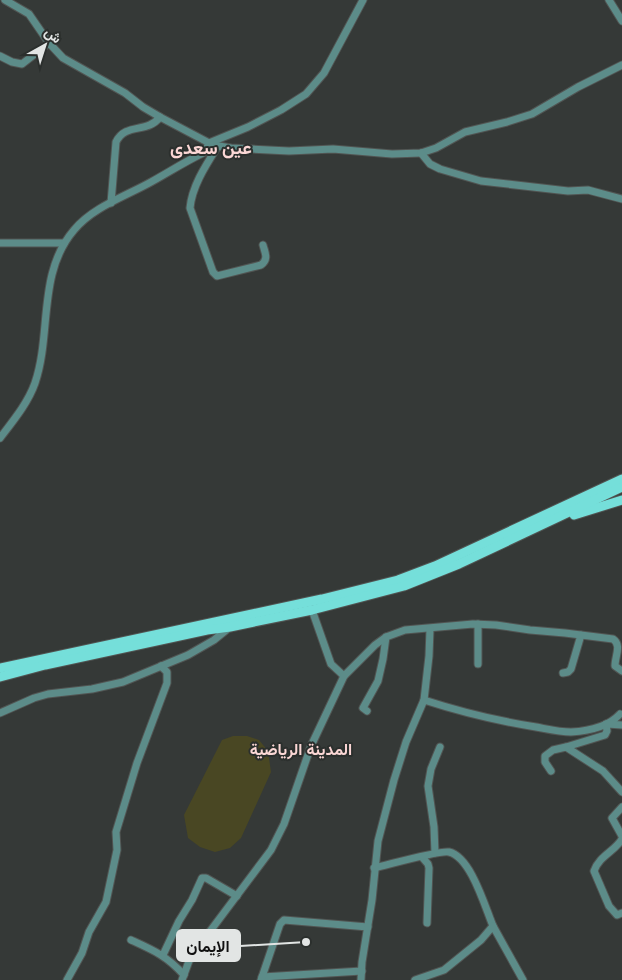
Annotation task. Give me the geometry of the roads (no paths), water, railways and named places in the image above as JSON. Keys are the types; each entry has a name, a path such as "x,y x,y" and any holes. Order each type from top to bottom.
{"main road":[{"path":"0,677 45,665 207,630 312,610 404,586 459,564 540,525 622,479"},
{"path":"0,668 322,599 398,580 435,566 585,500 622,487"},
{"path":"540,525 622,500"}],"street":[{"path":"5,0 29,14 49,43 63,58 118,89 160,117 209,143 231,148 289,151 333,149 392,154 421,153 436,148 465,132 532,114 578,87 622,65"},
{"path":"0,438 21,409 35,383 51,278 57,258 74,229 82,221 111,203 204,152 209,143 248,128 288,106 310,90 329,63 363,0"},
{"path":"609,0 622,21"},
{"path":"0,56 22,64 49,43"},
{"path":"111,203 118,137 128,130 152,125 160,117"},
{"path":"218,146 198,182 190,208 213,272 217,276 261,265 266,256 263,245"},
{"path":"421,153 430,164 481,181 568,191 588,190 622,199"},
{"path":"0,243 64,244"},
{"path":"312,610 331,664 344,676"},
{"path":"478,624 478,664"},
{"path":"131,940 163,955 183,977 196,950 272,850 280,834 303,764 344,676 368,651 386,637 405,630 496,624 530,630 609,638 617,642 619,646 615,664 616,667 622,670"},
{"path":"0,713 48,694 113,685 204,647 230,627"},
{"path":"361,980 378,841 406,742 424,700 431,642 430,629"},
{"path":"563,673 568,672 570,669 581,635"},
{"path":"367,711 363,708 378,682 386,637"},
{"path":"67,980 82,953 89,932 101,913 110,892 117,850 116,832 137,763 167,683 167,672 161,666"},
{"path":"424,700 462,712 521,725 563,731 577,731 606,724 622,724 620,720 621,712"},
{"path":"606,724 621,712"},
{"path":"551,770 545,762 545,756 553,750 603,736 607,732 606,724"},
{"path":"566,747 603,771 622,792"},
{"path":"435,853 434,827 428,786 431,769 440,748"},
{"path":"622,807 612,818 622,837 620,842 602,859 594,871 609,906 618,915 622,913"},
{"path":"374,868 435,853 450,852 464,863 479,891 493,926 524,980"},
{"path":"422,857 429,868 427,923"},
{"path":"163,955 202,878 206,878 237,896"},
{"path":"362,971 261,979 280,924 284,920 368,927"},
{"path":"415,980 444,970 480,940 493,926"},
{"path":"444,970 444,980"}],"place":[{"name":"الإيمان","path":"306,942"}],"district":[{"name":"عين سعدى","path":"211,147"},
{"name":"المدينة الرياضية","path":"301,749"}]}
